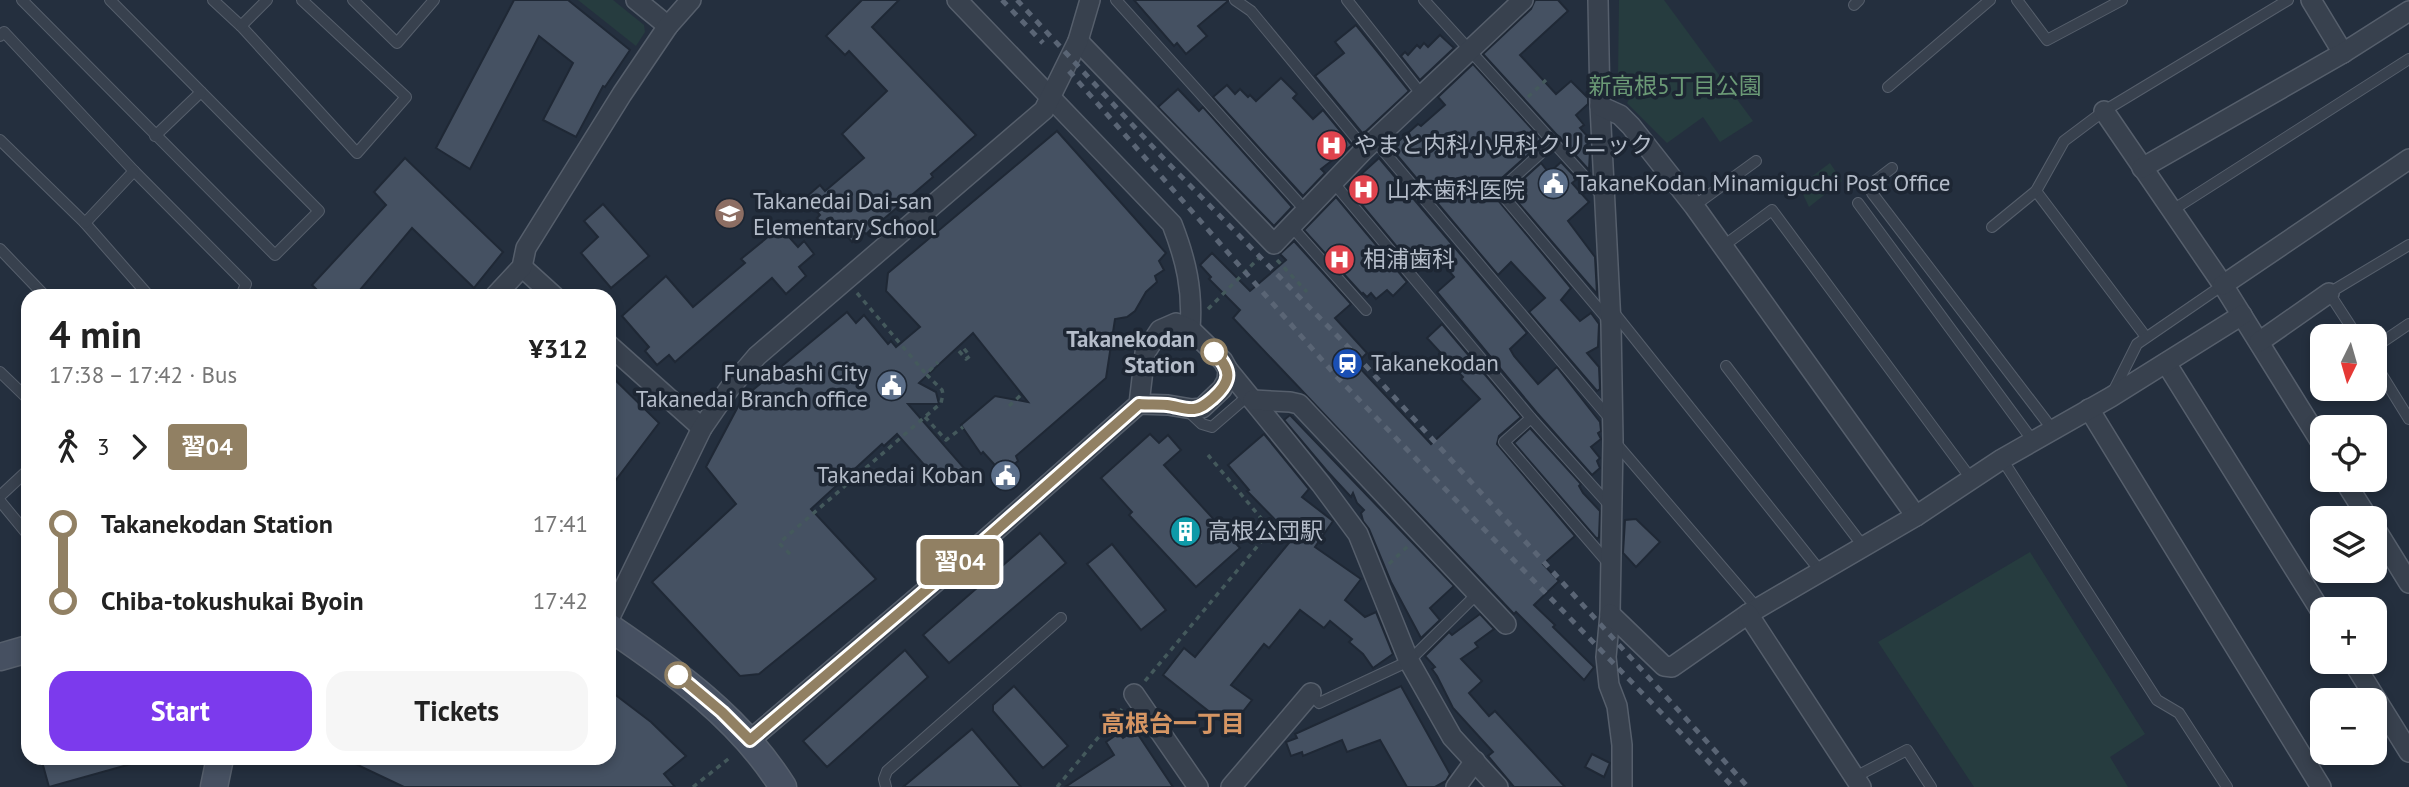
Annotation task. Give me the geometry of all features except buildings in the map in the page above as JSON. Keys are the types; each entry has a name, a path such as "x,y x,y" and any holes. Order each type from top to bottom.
{"street":[{"path":"636,0 668,26"},
{"path":"502,289 522,267 526,248 622,94 668,26 691,0"},
{"path":"743,746 985,540 1140,395 1144,353 1160,330 1183,326 1198,306 1172,224 957,0"},
{"path":"616,605 702,428 729,389 757,356 1044,110 1078,41 1090,0"},
{"path":"1078,41 1271,247 1370,145 1523,0"},
{"path":"1598,0 1614,440 1611,614 1606,657 1609,684 1617,706 1622,787"},
{"path":"2311,0 2343,53"},
{"path":"2142,168 2343,53 2409,11"},
{"path":"1600,106 1620,115 1631,126 1694,205 1916,516"},
{"path":"2104,111 2223,285 2310,425"},
{"path":"2223,285 2409,159"},
{"path":"522,267 546,289"},
{"path":"2259,342 2329,293"},
{"path":"1611,614 1664,666 1672,667 1753,611 1916,516 2002,459 2111,397 2242,315"},
{"path":"1183,326 1223,361 1358,534 1409,661 1452,737 1498,787"},
{"path":"616,351 702,428"},
{"path":"2166,363 2312,597"},
{"path":"1140,395 1177,407 1202,408 1222,389 1228,370"},
{"path":"1251,398 1299,404 1506,624"},
{"path":"2089,408 2321,787"},
{"path":"2387,547 2409,583"},
{"path":"1753,611 1858,782"},
{"path":"616,632 672,671 722,712 743,746 783,787"},
{"path":"0,657 21,651"},
{"path":"2360,674 2409,752"},
{"path":"1231,787 1311,693"},
{"path":"1134,694 1198,787"},
{"path":"1456,787 1475,761"},
{"path":"214,787 219,765"}],"lane":[{"path":"22,0 275,255 319,211 110,0"},
{"path":"213,0 241,26 357,153 406,97 302,0"},
{"path":"241,26 267,0"},
{"path":"353,0 397,43 434,0"},
{"path":"1116,0 1306,211"},
{"path":"1235,0 1251,11 1612,420"},
{"path":"1347,0 1422,95"},
{"path":"1424,0 1604,199"},
{"path":"1888,87 1990,0"},
{"path":"2017,0 2046,40 2122,0"},
{"path":"1992,227 2036,191 2064,141 2104,111 2288,0"},
{"path":"0,36 4,32 134,171 246,284 244,289"},
{"path":"2171,211 2409,59"},
{"path":"155,136 201,92"},
{"path":"0,140 85,223 143,289"},
{"path":"1552,143 1499,191 1611,316 1821,573"},
{"path":"1694,205 1756,161"},
{"path":"1892,168 1875,181 1871,193 2053,430"},
{"path":"85,223 134,171"},
{"path":"1333,182 1531,418 1613,510"},
{"path":"2036,191 2146,337"},
{"path":"1858,203 2033,440"},
{"path":"1722,247 1772,209 1972,480"},
{"path":"1291,226 1366,310"},
{"path":"2349,324 2329,293 2409,245"},
{"path":"0,249 38,289"},
{"path":"2111,397 2137,344 2223,285"},
{"path":"2387,340 2409,324"},
{"path":"1726,366 1863,546"},
{"path":"2,377 21,393"},
{"path":"2387,383 2409,419"},
{"path":"1177,407 1202,424 1212,427 1251,398"},
{"path":"1531,418 1504,442 1612,567"},
{"path":"1614,440 1753,611"},
{"path":"2002,459 2157,700 2179,713 2227,787"},
{"path":"21,477 0,498 21,526"},
{"path":"1311,693 1319,703 1409,661 1476,593"},
{"path":"886,787 884,779 887,771 1061,618"},
{"path":"1858,782 1907,750 1931,787"}],"path":[{"path":"1519,106 1546,80"},
{"path":"1198,306 1271,247 1307,292"},
{"path":"790,554 779,543 942,403 943,394 855,290"},
{"path":"959,351 966,359 970,356 961,345"},
{"path":"926,374 938,362"},
{"path":"1009,406 1022,394"},
{"path":"925,417 946,440 963,427"},
{"path":"1058,787 1271,530 1208,456"},
{"path":"859,465 863,470"},
{"path":"1375,578 1421,534"},
{"path":"693,787 743,746"}],"green space":[{"path":"578,0 613,0 644,25 645,32 636,46"},
{"name":"新高根5丁目公園","path":"1619,0 1664,0 1753,121 1720,142 1703,117 1667,143 1627,103 1635,89 1618,78"},
{"path":"1830,163 1842,181 1809,207 1799,186"},
{"path":"2030,552 2145,734 2110,757 2128,787 1974,787 1878,642"}],"railway":[{"path":"1002,0 1043,43"},
{"path":"1017,0 1164,159 1356,355 1748,787"},
{"path":"1069,71 1337,377 1733,787"}],"bus line":[{"name":"習04","path":"678,675 750,740 985,540 1139,404 1168,405 1192,410 1202,408 1222,389 1227,380 1228,370 1214,352"}],"place":[{"name":"やまと内科小児科クリニック","path":"1331,145"},
{"name":"TakaneKodan Minamiguchi Post Office","path":"1553,183"},
{"name":"山本歯科医院","path":"1364,190"},
{"name":"Takanedai Dai-san Elementary School","path":"730,214"},
{"name":"相浦歯科","path":"1340,259"},
{"name":"Takanekodan Station","path":"1214,352"},
{"name":"Takanekodan","path":"1348,363"},
{"name":"Funabashi City Takanedai Branch office","path":"891,386"},
{"name":"Takanedai Koban","path":"1006,475"},
{"name":"高根公団駅","path":"1185,531"}],"district":[{"name":"高根台一丁目","path":"1173,724"}]}
